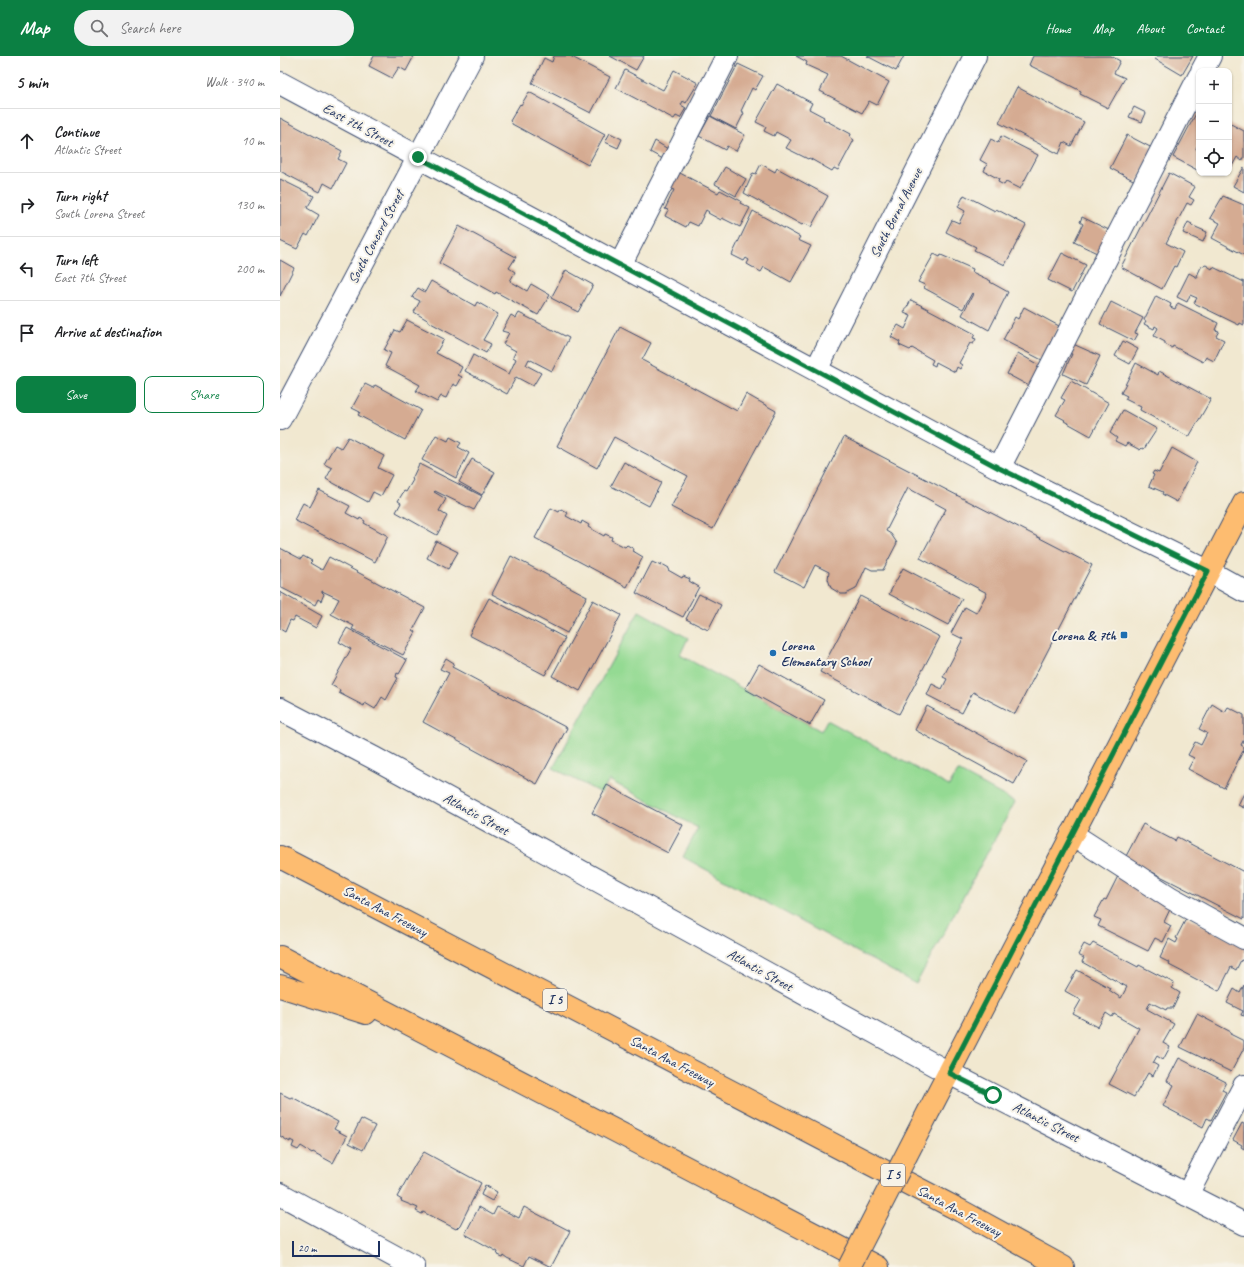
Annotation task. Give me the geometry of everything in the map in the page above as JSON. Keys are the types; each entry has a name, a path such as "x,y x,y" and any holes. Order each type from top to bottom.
{"main road":[{"path":"849,1267 1244,502"},
{"name":"Santa Ana Freeway","path":"282,854 961,1211 1063,1267"},
{"path":"280,957 878,1267"},
{"path":"280,986 427,1033"}],"street":[{"name":"South Concord Street","path":"280,419 472,56"},
{"path":"620,265 727,56"},
{"name":"South Bernal Avenue","path":"816,370 975,56"},
{"path":"1204,68 1210,56"},
{"name":"East 7th Street","path":"280,83 999,468 1208,571 1244,591"},
{"path":"999,468 1196,83"},
{"name":"Atlantic Street","path":"280,710 388,766 949,1073 1244,1224"},
{"path":"1072,834 1171,898 1244,938"},
{"path":"1187,1195 1244,1086"},
{"path":"280,1194 414,1267"}],"green space":[{"path":"639,611 688,638 680,655 821,731 827,720 949,786 958,771 1015,802 916,984 683,857 698,828 609,780 601,793 553,768"}],"building":[{"path":"374,56 414,56 406,71 399,67 392,78 369,66"},
{"path":"554,56 570,56 610,77 591,113 532,83 544,58 552,62"},
{"path":"610,56 644,56 636,70"},
{"path":"796,56 841,56 889,82 877,105 869,101 862,113 820,91 828,75 806,65 807,62"},
{"path":"867,56 904,56 896,71"},
{"path":"1033,56 1111,56 1120,61 1114,73 1125,78 1108,108 1080,94 1081,91 1029,65"},
{"path":"1156,56 1193,56 1182,75 1155,59"},
{"path":"738,64 763,76 755,90 752,88 741,111 744,113 736,129 711,116"},
{"path":"625,70 663,90 674,70 698,83 686,103 683,101 681,105 686,108 680,118 676,116 674,119 616,88"},
{"path":"777,84 812,103 809,109 824,117 823,119 851,134 850,137 854,140 838,170 834,168 832,171 809,158 808,159 786,148 791,140 776,132 774,136 764,131 766,127 756,122"},
{"path":"1017,87 1084,122 1071,146 1064,142 1059,154 999,123"},
{"path":"529,92 605,134 588,165 512,124 510,121"},
{"path":"1134,107 1146,113 1142,122 1129,117"},
{"path":"1196,114 1196,169 1173,157"},
{"path":"710,116 745,135 736,151 727,146 725,150 699,136"},
{"path":"280,118 342,151 338,159 346,163 333,188 324,183 320,192 280,171"},
{"path":"1232,125 1244,131 1244,158 1242,161 1237,157 1232,166"},
{"path":"610,133 622,139 618,148 605,142"},
{"path":"1127,135 1154,149 1137,182 1110,168"},
{"path":"1001,136 1038,155 1020,189 1006,182 1004,185 998,182 999,179 984,171 987,164 980,160 991,139 998,143"},
{"path":"655,141 668,149 663,159 650,152"},
{"path":"761,164 775,172 777,168 828,196 811,227 804,223 802,225 744,193 753,173 756,174"},
{"path":"725,167 746,179 736,196 715,184"},
{"path":"1244,167 1244,192 1233,186"},
{"path":"678,172 718,193 720,190 741,201 740,203 750,208 740,227 722,218 721,220 708,213 709,212 706,210 698,226 689,222 686,227 665,216 668,210 665,209 674,190 669,188"},
{"path":"1169,173 1195,187 1189,197 1194,200 1191,205 1187,203 1166,243 1183,252 1176,267 1174,266 1162,289 1121,267"},
{"path":"280,179 314,196 307,208 319,215 308,236 305,234 297,249 280,241"},
{"path":"964,195 995,211 996,209 1026,225 1005,265 974,250 976,247 946,232 952,220 959,223 965,211 958,207"},
{"path":"1223,196 1244,205 1244,255 1212,238 1220,223 1210,218"},
{"path":"753,211 800,237 798,240 811,246 791,282 764,267 761,272 747,264 749,260 746,258 744,261 732,255"},
{"path":"1082,217 1111,231 1099,254 1074,242 1083,224 1080,222"},
{"path":"1188,222 1192,224 1191,225 1207,232 1203,242 1183,233"},
{"path":"459,226 516,257 509,268 515,272 510,281 527,291 531,284 550,295 538,315 496,292 495,294 439,263"},
{"path":"1062,253 1086,265 1072,292 1048,280"},
{"path":"934,254 940,257 941,255 973,269 972,272 991,281 990,282 1008,292 989,330 962,315 973,294 972,293 963,309 924,288 925,285 918,282"},
{"path":"280,260 294,268 280,296"},
{"path":"1206,265 1212,269 1213,267 1244,282 1244,325 1240,323 1239,325 1194,303 1197,298 1190,295 1187,302 1177,297 1189,273 1198,278 1197,276 1201,267"},
{"path":"566,270 593,285 578,312 551,298"},
{"path":"431,281 475,306 477,302 498,314 483,340 491,344 486,353 429,322 414,312 420,301 412,297 418,288 425,292"},
{"path":"1156,296 1171,304 1170,307 1175,309 1178,303 1218,323 1215,330 1219,331 1216,336 1224,340 1214,361 1206,357 1203,362 1173,346 1172,348 1154,336 1158,328 1155,326 1154,329 1144,324 1146,321 1144,320"},
{"path":"911,300 975,334 973,338 976,339 973,344 970,343 959,363 962,365 960,369 957,367 955,372 936,362 935,366 931,364 933,360 912,348 910,350 899,345 900,342 891,337 898,325 905,329 911,316 904,313"},
{"path":"1111,302 1143,318 1135,333 1138,334 1134,341 1100,324"},
{"path":"1024,307 1059,326 1042,360 1003,340 1015,317 1018,319"},
{"path":"519,313 569,338 552,371 529,359 526,365 541,373 533,386 516,377 507,394 465,371 473,355 509,374 516,359 513,357 516,351 503,344 509,333 502,331 511,315 516,318"},
{"path":"407,320 444,339 436,353 462,367 458,375 462,377 457,386 453,384 446,398 441,396 437,402 416,391 420,385 385,366 391,353 384,350 395,330 400,332"},
{"path":"620,327 651,343 642,360 737,411 746,394 776,411 713,529 671,507 688,476 614,437 597,468 557,446"},
{"path":"1123,341 1138,349 1130,364 1115,356"},
{"path":"1073,344 1100,356 1086,385 1063,374 1072,354 1068,353"},
{"path":"1018,353 1042,367 1031,387 1007,374"},
{"path":"1136,363 1158,375 1159,371 1211,399 1189,437 1140,410 1141,407 1125,399 1127,396 1121,393"},
{"path":"1071,381 1109,403 1091,436 1056,415 1065,400 1061,398"},
{"path":"365,384 373,388 375,385 421,410 405,440 358,415 360,412 352,408"},
{"path":"1123,410 1157,429 1144,449 1142,448 1140,450 1127,443 1125,446 1115,441 1117,438 1110,433"},
{"path":"436,435 448,441 450,437 461,443 458,447 469,453 456,478 422,460"},
{"path":"348,437 384,456 378,468 392,475 381,496 373,492 368,502 326,479 332,468 324,464 335,445 341,448"},
{"path":"844,437 1092,565 1015,714 973,692 962,713 927,695 932,684 942,689 947,679 943,677 963,639 951,633 965,607 976,613 987,593 920,558 946,509 908,488 886,531 891,534 897,543 883,570 872,570 866,567 856,589 846,594 841,594 831,588 828,579 829,572 815,565 804,587 775,572"},
{"path":"1172,448 1197,462 1177,502 1162,494 1163,492 1149,486 1154,475 1152,474 1154,471 1159,473"},
{"path":"472,459 495,472 482,495 459,482"},
{"path":"624,462 661,483 649,506 611,486"},
{"path":"419,464 482,496 474,510 435,491 434,492 446,499 439,511 447,516 437,535 396,512 401,503 398,501 404,491 406,492 413,480 412,479"},
{"path":"319,490 350,506 346,513 359,520 360,518 365,521 364,523 388,536 375,562 294,520 303,503 310,507"},
{"path":"551,508 559,512 561,509 568,513 566,516 581,524 582,521 589,525 588,527 604,536 605,534 612,537 611,540 625,547 627,545 634,549 633,551 643,557 627,587 535,538"},
{"path":"436,541 458,552 448,569 427,558"},
{"path":"280,548 301,559 303,556 312,561 310,563 322,570 329,557 425,608 413,630 416,632 403,655 352,629 354,626 331,614 339,599 322,591 324,594 321,601 318,599 315,605 280,587"},
{"path":"511,556 587,596 567,633 492,594"},
{"path":"652,562 661,566 662,564 669,568 668,570 682,578 683,576 690,579 689,581 699,587 683,617 636,593"},
{"path":"903,568 962,599 948,625 889,594"},
{"path":"280,592 322,616 316,628 295,617 293,621 290,620 285,632 280,629"},
{"path":"699,594 721,605 708,630 686,619"},
{"path":"860,596 940,637 899,714 820,672"},
{"path":"489,598 565,638 545,675 469,635"},
{"path":"593,600 621,615 580,691 552,676"},
{"path":"347,628 407,660 399,674 397,673 396,677 398,678 386,700 382,697 375,709 365,703 364,706 339,693 340,690 331,685 351,649 339,642"},
{"path":"446,658 454,663 452,667 567,728 537,784 423,722 449,673 440,669"},
{"path":"759,664 824,700 810,725 745,689"},
{"path":"1212,704 1225,712 1228,707 1244,715 1244,739 1241,745 1244,747 1244,752 1243,751 1224,788 1188,769 1194,758 1188,755 1195,742 1201,745 1207,733 1199,729"},
{"path":"927,706 1027,761 1014,784 915,730"},
{"path":"607,785 683,825 668,853 592,813"},
{"path":"1244,793 1244,808 1238,805"},
{"path":"1143,824 1175,841 1177,837 1244,872 1244,919 1125,858"},
{"path":"1118,876 1172,905 1164,922 1171,926 1163,942 1155,938 1148,951 1098,926 1101,920 1094,917 1104,899 1106,900"},
{"path":"1187,917 1244,947 1244,961 1241,960 1236,970 1231,967 1219,991 1169,965 1170,963 1160,958 1169,939 1176,943 1178,939 1176,938"},
{"path":"1093,943 1138,967 1139,965 1174,983 1172,988 1180,993 1173,1008 1167,1008 1166,1010 1150,1002 1147,1009 1174,1024 1163,1043 1170,1047 1163,1060 1157,1056 1153,1063 1158,1066 1153,1076 1148,1073 1134,1097 1109,1084 1139,1028 1114,1014 1112,1017 1106,1013 1098,1027 1073,1014 1081,1000 1065,991 1077,970 1110,988 1109,990 1121,998 1127,987 1082,962 1084,958 1078,955 1084,944 1090,947"},
{"path":"1244,985 1244,1016 1241,1015 1243,1011 1227,1003 1234,989 1240,993"},
{"path":"1197,1014 1231,1032 1230,1034 1244,1041 1244,1048 1231,1072 1180,1047"},
{"path":"1179,1058 1226,1082 1222,1090 1226,1092 1211,1120 1207,1118 1203,1127 1163,1106 1174,1085 1167,1081"},
{"path":"280,1093 290,1098 292,1097 338,1122 334,1129 347,1136 333,1163 301,1146 298,1150 292,1147 294,1142 290,1140 290,1142 280,1136"},
{"path":"361,1119 375,1126 363,1150 349,1143"},
{"path":"1242,1123 1244,1124 1244,1149 1241,1147 1242,1145 1233,1140"},
{"path":"424,1152 481,1183 460,1225 456,1229 423,1212 422,1214 416,1211 418,1208 401,1201 402,1200 397,1197 416,1163"},
{"path":"485,1185 497,1192 492,1201 481,1195"},
{"path":"479,1207 493,1215 497,1207 519,1218 524,1207 570,1231 551,1267 529,1256 524,1266 503,1255 502,1257 497,1255 498,1252 465,1234"}],"place":[{"name":"Lorena & 7th","path":"1124,635"},
{"name":"Lorena Elementary School","path":"773,653"}],"route":[{"path":"418,157 999,468 1208,571 949,1073 993,1095"}]}
